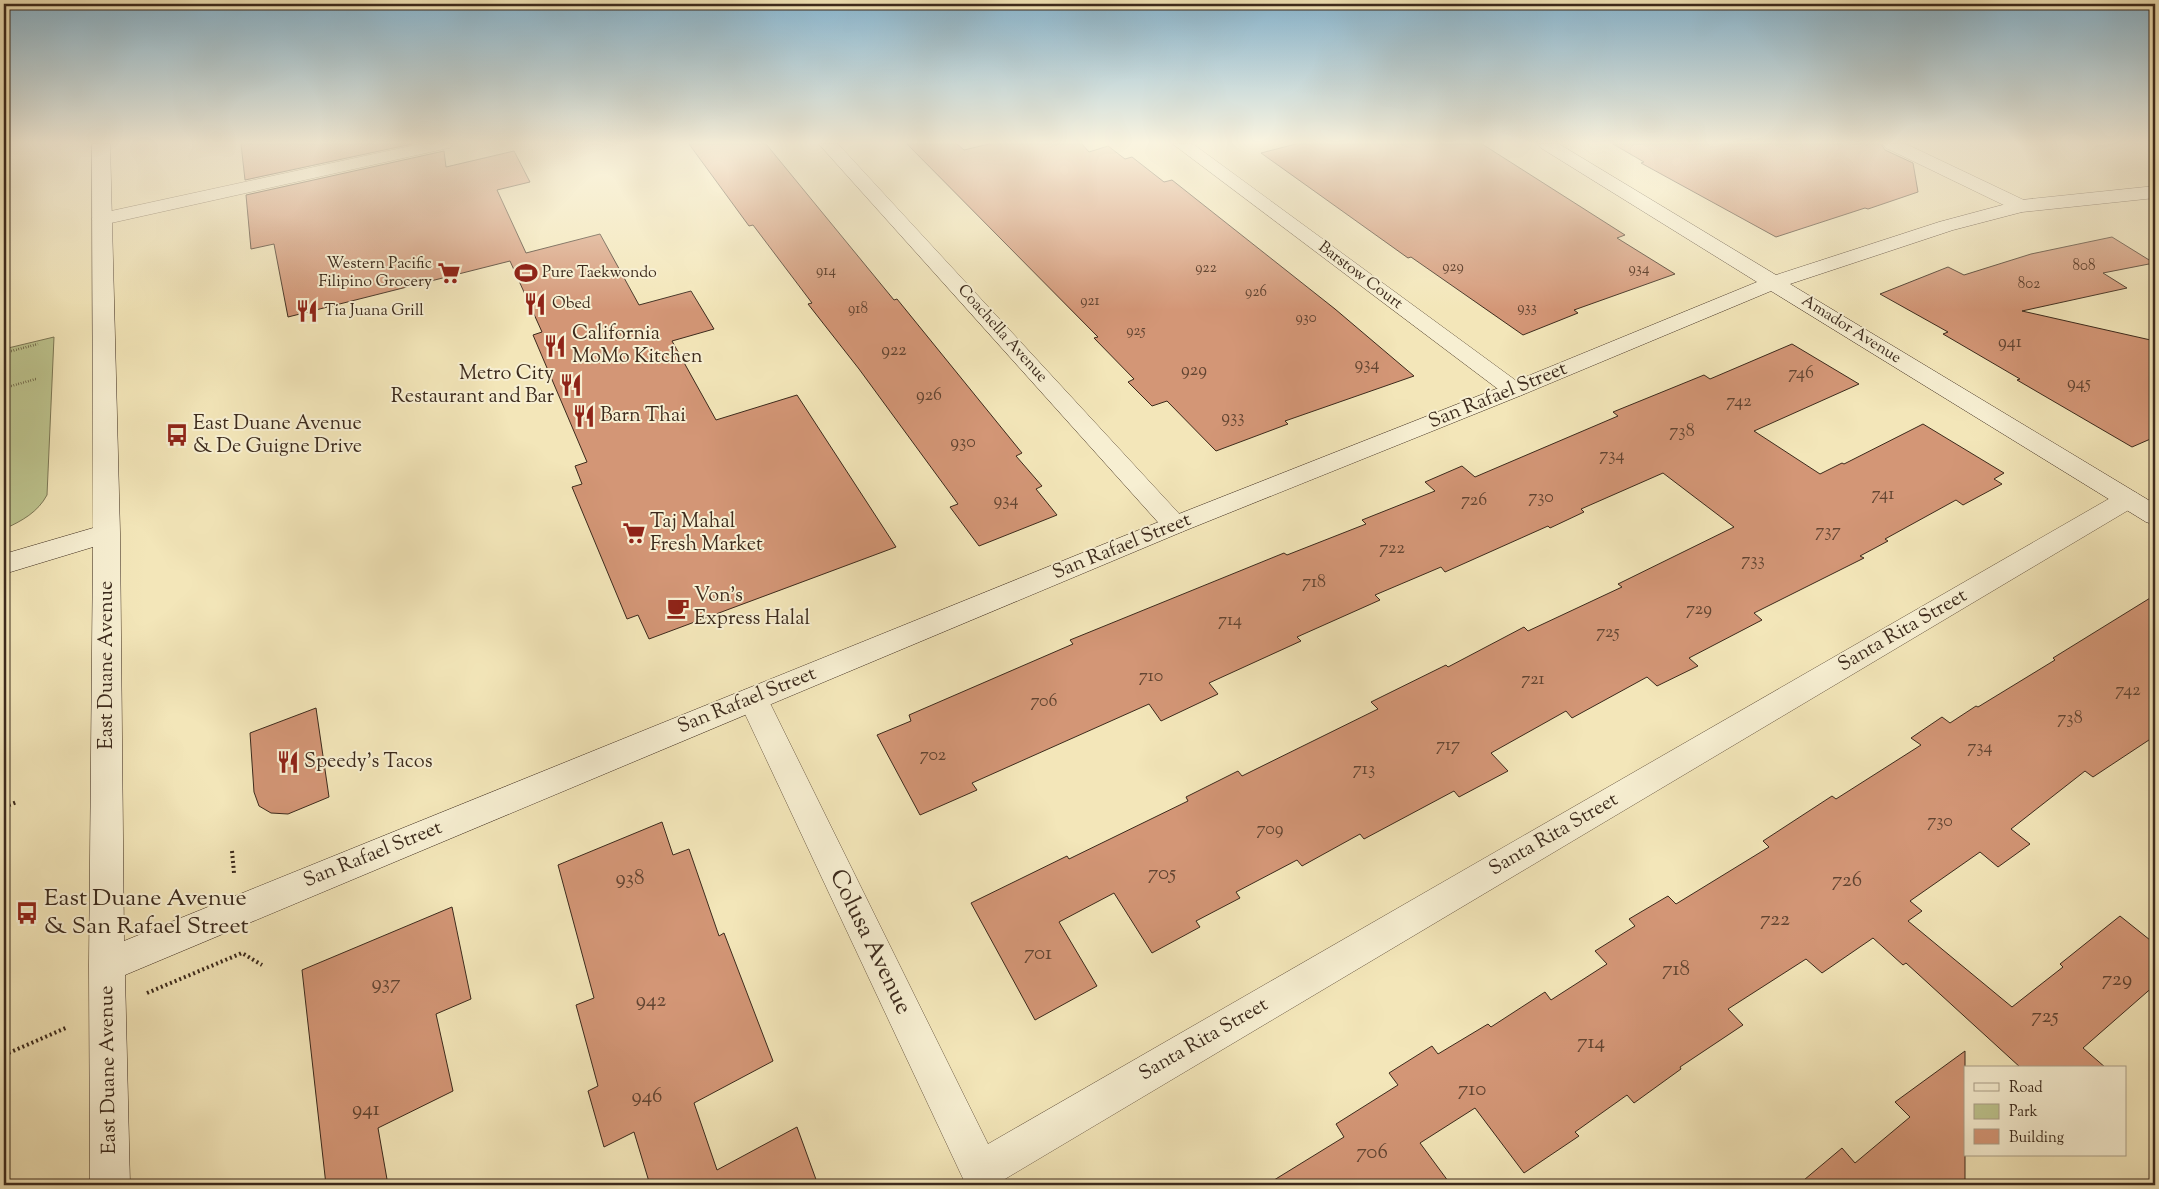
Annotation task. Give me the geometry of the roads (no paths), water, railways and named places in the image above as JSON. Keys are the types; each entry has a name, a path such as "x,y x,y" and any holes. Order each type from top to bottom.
{"street":[{"name":"East Duane Avenue","path":"101,199 107,533 107,965 110,1185"},
{"path":"102,219 191,199"},
{"name":"Coachella Avenue","path":"879,199 1175,525"},
{"name":"Barstow Court","path":"1257,199 1514,390"},
{"name":"Amador Avenue","path":"1638,199 2155,516"},
{"path":"2007,199 2021,206"},
{"name":"San Rafael Street","path":"107,965 1175,525 1514,390 1774,282 1946,226 2021,206 2083,199"},
{"name":"Santa Rita Street","path":"983,1178 2128,499"},
{"path":"4,564 107,533"},
{"name":"Colusa Avenue","path":"753,699 983,1178"}],"place":[{"name":"Western Pacific Filipino Grocery","path":"449,273"},
{"name":"Pure Taekwondo","path":"526,273"},
{"name":"Obed","path":"535,304"},
{"name":"Tia Juana Grill","path":"307,311"},
{"name":"California MoMo Kitchen","path":"555,346"},
{"name":"Metro City Restaurant and Bar","path":"571,385"},
{"name":"Barn Thai","path":"584,416"},
{"name":"East Duane Avenue & De Guigne Drive","path":"177,435"},
{"name":"Taj Mahal Fresh Market","path":"634,533"},
{"name":"Von’s Express Halal","path":"678,608"},
{"name":"Speedy's Tacos","path":"288,762"},
{"name":"East Duane Avenue & San Rafael Street","path":"27,913"}]}
